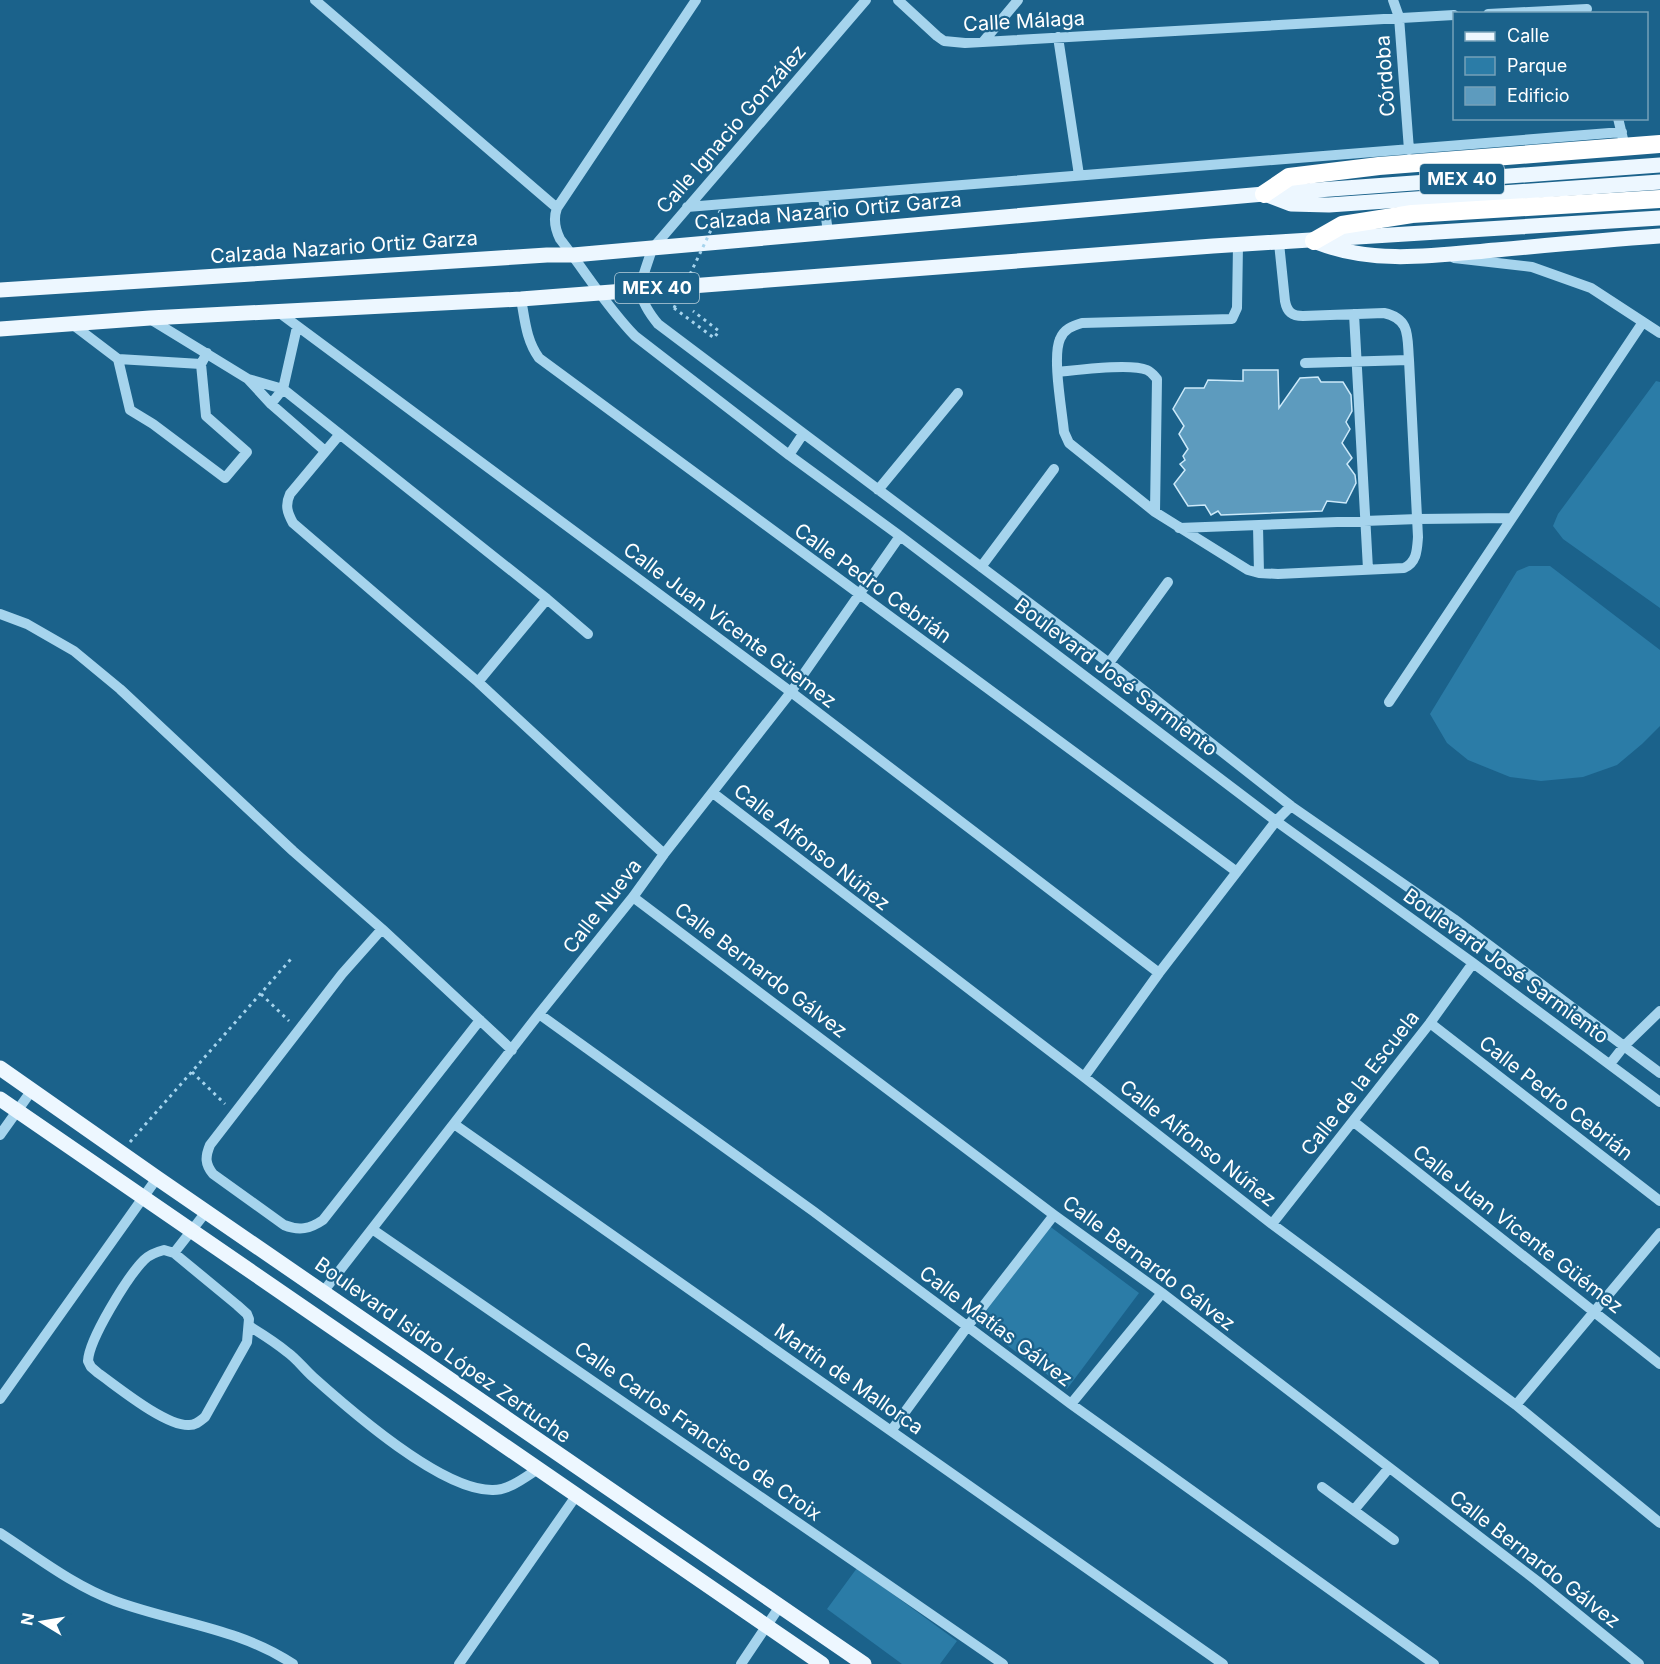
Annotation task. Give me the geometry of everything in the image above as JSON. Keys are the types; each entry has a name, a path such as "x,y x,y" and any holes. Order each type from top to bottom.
{"highway":[{"path":"1264,194 1289,177 1623,140 1660,144"},
{"path":"1314,241 1342,225 1412,214 1660,199"}],"main road":[{"name":"Calzada Nazario Ortiz Garza","path":"0,290 573,255 1264,194 1660,165"},
{"path":"1264,194 1291,204 1312,206 1660,182"},
{"name":"MEX 40","path":"0,328 598,293 1238,245 1660,218"},
{"path":"1314,241 1368,256 1439,255 1660,236"},
{"name":"Boulevard Isidro López Zertuche","path":"0,1068 864,1664"},
{"path":"0,1099 822,1664"},
{"path":"538,1470 552,1449"}],"street":[{"path":"315,0 557,208 696,0"},
{"name":"Calle Ignacio González","path":"639,289 652,249 866,0"},
{"name":"Calle Málaga","path":"897,0 937,36 945,41 964,44 1453,15"},
{"path":"983,42 1018,0"},
{"name":"Córdoba","path":"1393,0 1399,18 1409,150"},
{"path":"1521,12 1586,8"},
{"path":"1058,37 1080,175"},
{"path":"687,207 1409,150 1623,140 1618,120"},
{"path":"824,197 828,232"},
{"name":"Boulevard José Sarmiento","path":"557,208 556,231 560,239 598,293 635,336 789,455 900,536 1276,821 1660,1102"},
{"path":"1238,245 1237,308 1232,319 1082,323 1072,326 1060,338 1057,352 1058,372 1064,432 1069,443 1155,512 1240,566 1259,573 1404,568 1416,556 1418,519 1409,360 1407,334 1403,322 1394,315 1384,313 1303,316 1291,313 1285,301 1279,243"},
{"path":"1439,255 1532,267 1591,288 1660,333"},
{"name":"Boulevard José Sarmiento","path":"639,289 646,310 658,324 1109,663 1291,806 1454,919 1660,1073"},
{"name":"Calle Pedro Cebrián","path":"521,298 527,334 539,358 1237,872"},
{"name":"Calle Juan Vicente Güemez","path":"276,311 791,692 1159,973"},
{"path":"1354,314 1368,569"},
{"path":"150,318 248,379 271,404 325,451"},
{"path":"1389,702 1643,322"},
{"path":"72,324 118,359 201,364"},
{"path":"271,404 283,389 297,327"},
{"path":"118,359 130,410 153,424 225,478 247,452 206,416 201,364 207,353"},
{"path":"1305,363 1409,360"},
{"path":"1058,372 1109,368 1146,369 1152,372 1157,380 1155,512"},
{"path":"248,379 283,389 588,634"},
{"path":"878,490 958,393"},
{"path":"340,434 301,480 287,501 286,512 293,523 478,682 664,854"},
{"path":"789,455 803,434"},
{"path":"981,567 1054,469"},
{"path":"1179,528 1418,519 1512,518"},
{"path":"1258,526 1259,573"},
{"name":"Calle Nueva","path":"323,1292 791,692 900,536"},
{"path":"1109,663 1168,582"},
{"path":"478,682 547,599"},
{"path":"0,614 27,624 65,645 112,682 224,784 293,851 382,929 512,1050"},
{"name":"Calle Alfonso Núñez","path":"713,793 1272,1224 1516,1404 1660,1523"},
{"path":"1084,1077 1159,973 1276,821 1291,806"},
{"name":"Calle Bernardo Gálvez","path":"633,897 1054,1215 1162,1293 1546,1588 1639,1664"},
{"path":"382,929 342,974 210,1145 206,1155 207,1166 213,1174 284,1225 295,1229 315,1226 323,1220 480,1020"},
{"name":"Calle de la Escuela","path":"1272,1224 1354,1122 1473,963"},
{"path":"1610,1064 1624,1046 1660,1011"},
{"name":"Calle Matías Gálvez","path":"539,1014 813,1212 1071,1404 1434,1664"},
{"name":"Calle Pedro Cebrián","path":"1430,1023 1660,1201"},
{"path":"0,1135 32,1090"},
{"name":"Calle Juan Vicente Güémez","path":"1354,1122 1660,1364"},
{"name":"Martín de Mallorca","path":"454,1124 1223,1664"},
{"path":"0,1399 141,1197 157,1178"},
{"path":"174,1253 206,1212"},
{"path":"891,1431 967,1327 1054,1215"},
{"name":"Calle Carlos Francisco de Croix","path":"372,1229 1004,1664"},
{"path":"1516,1404 1660,1233"},
{"path":"164,1250 174,1253 247,1314 249,1326 247,1342 205,1417 195,1425 182,1425 168,1420 91,1367 88,1360 93,1340 104,1318 142,1261 154,1252 164,1250"},
{"path":"1071,1404 1162,1293"},
{"path":"249,1326 288,1352 313,1377 375,1429 424,1464 457,1481 482,1490 495,1490 506,1488 538,1470"},
{"path":"1354,1510 1389,1467"},
{"path":"1322,1487 1394,1540"},
{"path":"459,1664 576,1496"},
{"path":"0,1533 83,1586 112,1600 237,1636 274,1652 293,1664"},
{"path":"741,1664 780,1606"}],"path":[{"path":"693,311 719,331 714,338 674,308 721,209"},
{"path":"121,1153 291,959"},
{"path":"260,994 299,1030"},
{"path":"192,1072 235,1114"}],"green space":[{"path":"1656,381 1660,382 1660,608 1563,539 1553,526 1558,514"},
{"path":"1529,566 1550,566 1660,650 1660,726 1617,765 1583,777 1541,781 1510,777 1468,760 1447,743 1430,714 1517,571"},
{"path":"1048,1225 1139,1293 1067,1389 975,1322"},
{"path":"857,1568 957,1641 940,1664 902,1664 827,1609"}],"building":[{"path":"1243,370 1278,370 1279,408 1300,378 1318,377 1321,382 1343,382 1351,395 1352,411 1346,422 1350,429 1342,443 1352,458 1347,464 1355,475 1356,483 1346,503 1327,501 1322,511 1221,515 1218,511 1211,515 1205,505 1188,506 1174,484 1185,470 1180,464 1185,460 1183,456 1188,449 1179,434 1184,426 1173,409 1185,388 1204,388 1208,380 1243,381"}]}
